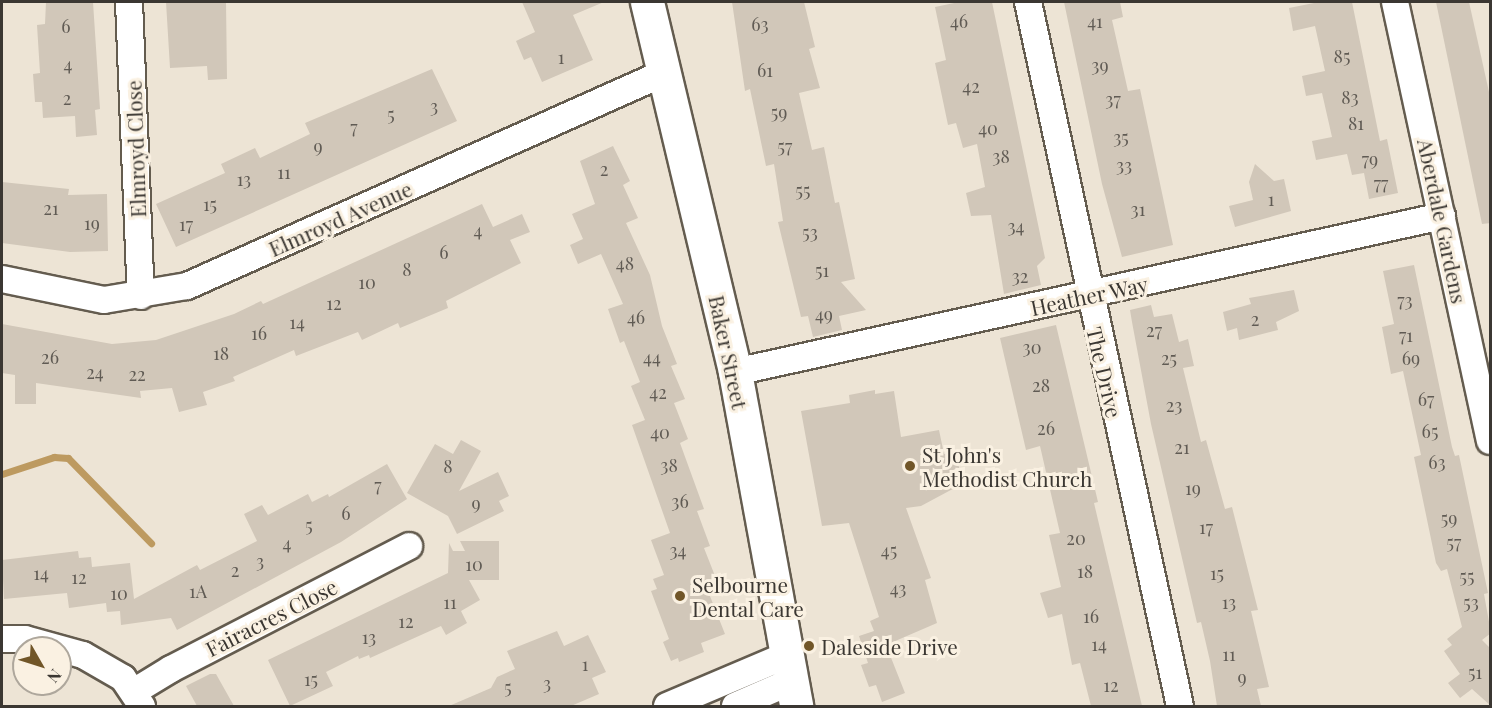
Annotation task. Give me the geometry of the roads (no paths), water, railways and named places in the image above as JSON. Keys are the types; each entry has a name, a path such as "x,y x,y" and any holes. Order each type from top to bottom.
{"street":[{"name":"Elmroyd Close","path":"129,2 141,296"},
{"name":"Baker Street","path":"647,2 666,72 735,372 790,681"},
{"name":"The Drive","path":"1028,2 1088,296 1180,706"},
{"name":"Aberdale Gardens","path":"1395,2 1491,441"},
{"name":"Elmroyd Avenue","path":"2,279 104,300 141,296 187,286 666,72"},
{"name":"Heather Way","path":"735,372 1088,296 1442,216"},
{"name":"Fairacres Close","path":"139,699 179,665 409,546"},
{"path":"2,639 25,639 83,655 123,678 139,699"},
{"path":"667,706 790,681"},
{"path":"735,706 790,681"}],"waterway":[{"path":"2,474 54,457 68,458 151,543"}],"place":[{"name":"St John's Methodist Church","path":"910,466"},
{"name":"Selbourne Dental Care","path":"680,596"},
{"name":"Daleside Drive","path":"809,646"}]}
